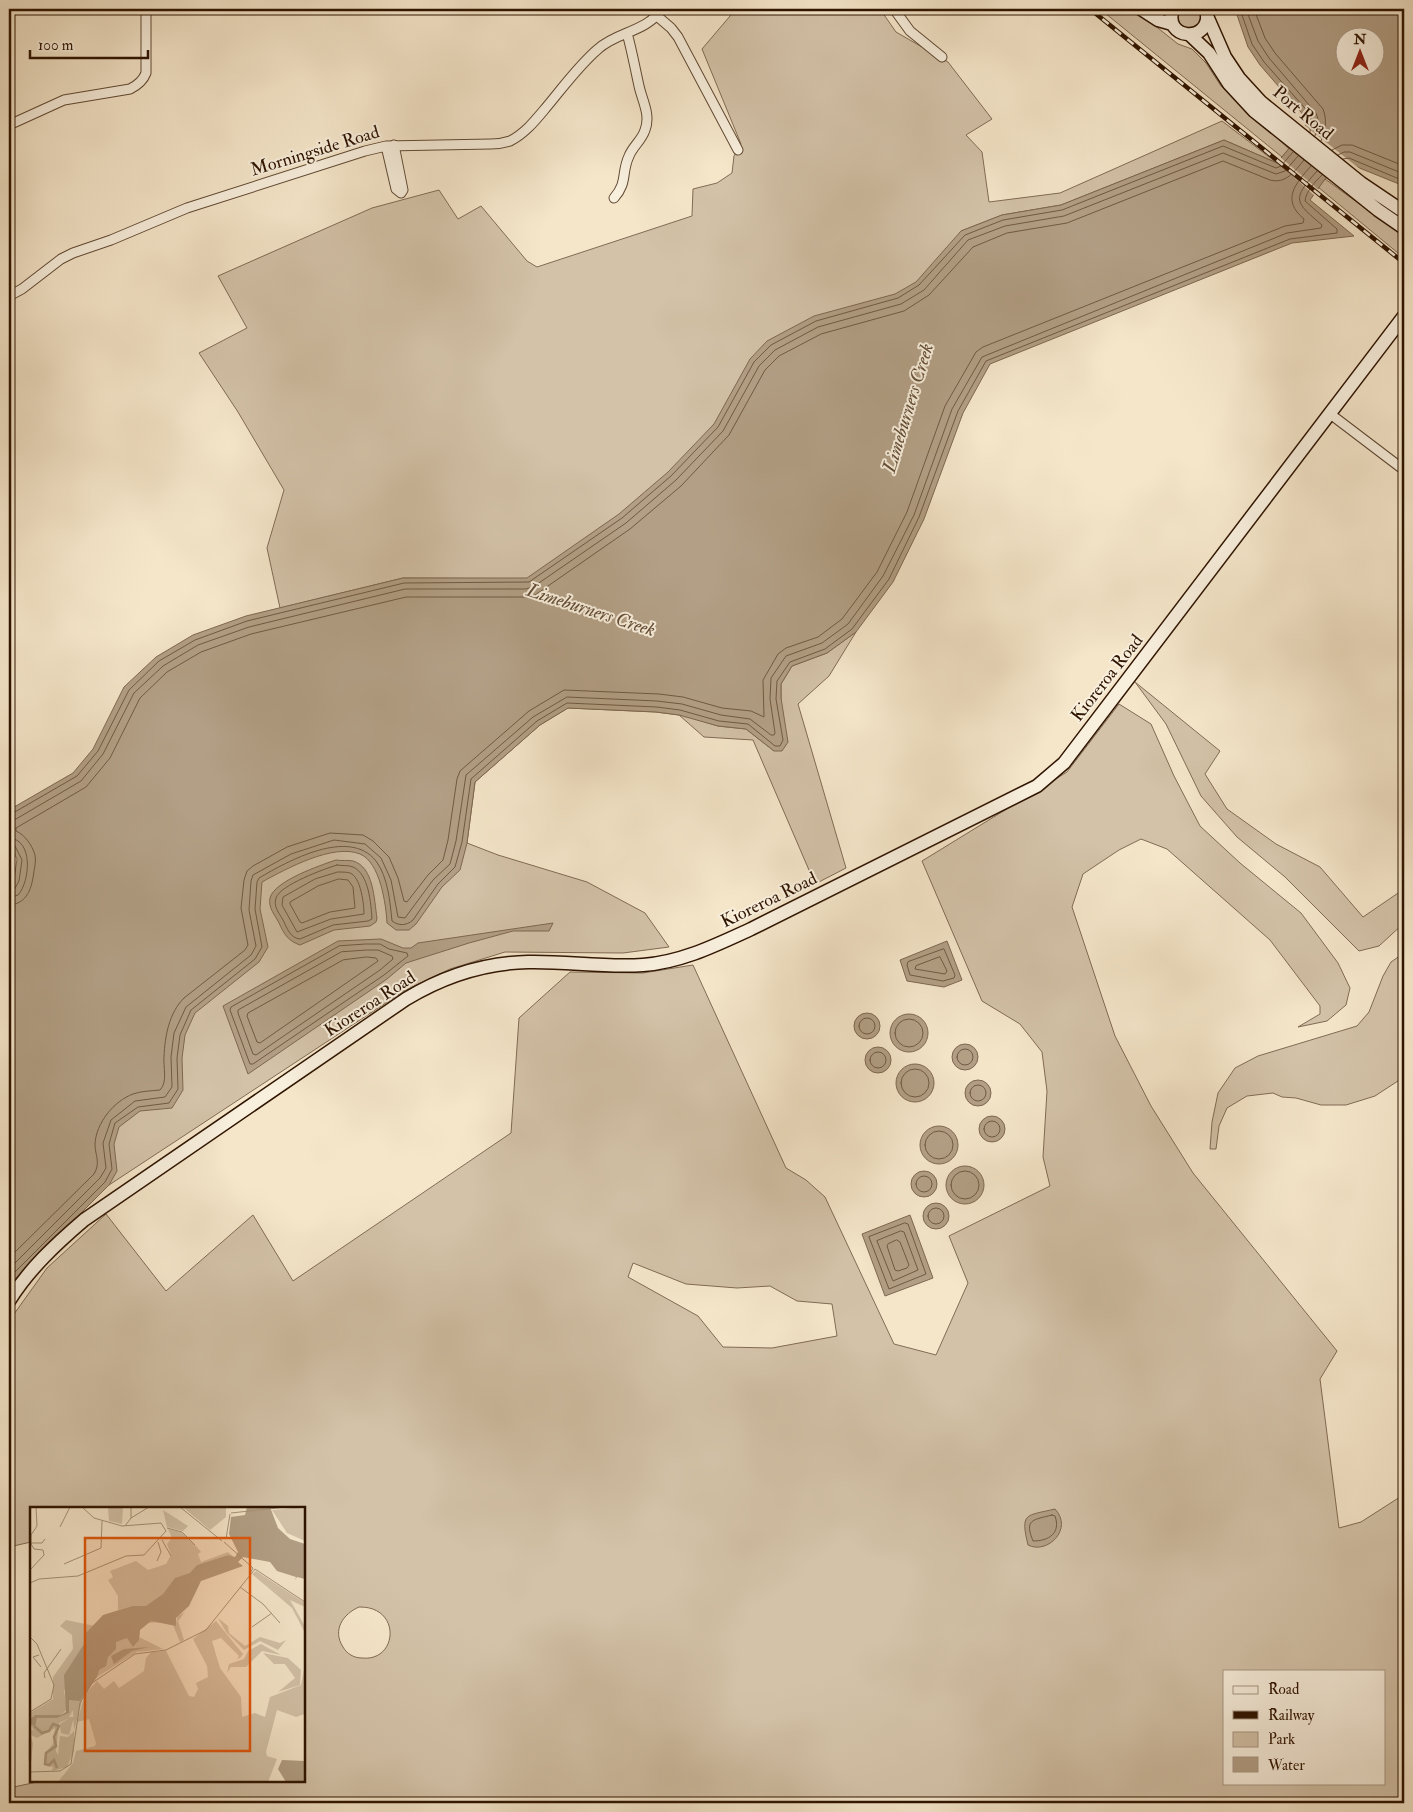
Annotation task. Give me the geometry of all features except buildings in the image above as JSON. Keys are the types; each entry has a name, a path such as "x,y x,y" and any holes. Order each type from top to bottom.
{"main road":[{"name":"Port Road","path":"1141,9 1158,20 1172,24 1181,33 1190,35 1209,53 1229,84 1254,111 1275,122 1358,188 1404,212"},
{"path":"1172,24 1171,14 1173,9"},
{"name":"Port Road","path":"1206,12 1225,57 1239,78 1261,102 1275,122"},
{"path":"1190,35 1202,29 1207,21 1206,12"},
{"path":"1358,188 1378,210 1404,228"},
{"name":"Kioreroa Road","path":"9,1301 46,1254 84,1220 406,999 432,984 468,970 506,963 643,965 692,955 751,929 1037,786 1064,763 1404,316"}],"street":[{"path":"9,125 64,100 130,89 137,86 146,73 146,9"},
{"path":"894,9 910,31 942,57"},
{"path":"659,12 678,37 738,150"},
{"name":"Morningside Road","path":"9,296 33,282 61,259 165,216 355,154 390,146 508,142 527,129 597,50 610,41 646,24 659,12"},
{"path":"614,198 621,190 628,156 642,137 647,121 627,33"},
{"path":"1329,414 1404,470"}],"green space":[{"path":"736,9 880,9 896,32 948,62 992,119 966,135 982,152 989,202 1060,193 1222,121 1277,163 1224,140 1061,205 1002,215 961,231 762,580 403,578 280,608 267,548 284,490 238,412 199,353 247,328 218,276 372,208 439,190 458,219 481,206 527,261 537,267 692,216 693,189 717,183 732,173 734,156 741,144 702,49"},
{"path":"1100,9 1134,9 1178,44 1192,49 1206,63 1221,86 1289,149 1282,157"},
{"path":"1179,9 1199,9 1202,19 1196,26 1186,28 1177,20"},
{"path":"1325,179 1404,236 1404,258 1318,187"},
{"path":"404,630 718,726 746,729 774,751 781,684 792,666 827,653 856,632 829,676 798,704 846,868 815,884 753,740 704,737 679,715 656,712 568,708 540,725 475,782 467,843 498,855 587,882 645,913 669,947 623,953 505,952 450,969 404,991 109,1185 9,1285"},
{"path":"1135,682 1220,751 1205,774 1227,809 1276,844 1320,867 1363,917 1404,889 1404,923 1379,946 1359,951 1285,877 1237,837 1201,796 1166,724"},
{"path":"1119,704 1151,724 1174,776 1200,826 1240,863 1301,913 1338,963 1350,988 1346,1005 1327,1021 1298,1027 1320,1014 1320,1006 1270,940 1167,849 1141,839 1119,850 1083,874 1072,907 1115,1036 1151,1106 1193,1173 1337,1351 1320,1379 1339,1528 1361,1522 1404,1496 1404,1803 9,1803 9,1788 37,1782 305,1782 305,1507 30,1507 30,1542 9,1547 9,1321 47,1268 106,1214 166,1291 253,1215 293,1281 511,1133 519,1018 570,972 643,973 693,965 786,1168 806,1180 825,1197 894,1344 936,1355 968,1283 949,1236 1050,1186 1043,1157 1047,1091 1042,1052 1020,1024 982,1001 922,861 1067,772","holes":["633,1263 686,1284 737,1288 770,1286 797,1301 832,1304 837,1336 772,1348 723,1347 698,1316 628,1277","359,1607 373,1609 383,1615 388,1624 390,1634 388,1643 383,1652 374,1657 359,1658 349,1654 340,1641 339,1629 341,1623 348,1614"]},
{"path":"1404,953 1404,1077 1375,1096 1346,1105 1321,1105 1296,1098 1282,1097 1273,1093 1247,1096 1227,1108 1219,1126 1216,1149 1210,1149 1212,1122 1218,1093 1235,1068 1258,1056 1357,1026 1369,1012 1383,976 1391,962"}],"water":[{"name":"Limeburners Creek","path":"1235,9 1404,9 1404,186 1347,163 1325,179 1310,200 1354,236 1292,243 990,364 963,413 924,519 893,582 856,632 827,653 792,666 781,684 781,698 788,742 782,751 774,751 746,729 718,726 679,715 656,712 568,708 540,725 475,782 467,843 460,870 442,887 416,924 409,930 396,930 387,923 381,884 373,865 360,854 337,852 323,855 296,865 262,882 260,909 268,947 259,962 195,1013 185,1035 182,1058 183,1090 172,1108 140,1111 119,1127 114,1144 117,1171 109,1185 9,1285 9,890 14,880 17,859 9,843 9,810 73,773 93,749 124,687 156,657 193,635 246,616 403,578 527,578 619,514 668,472 714,424 750,359 767,341 814,316 895,294 916,282 961,231 1002,215 1061,205 1224,140 1277,163 1305,129 1306,118 1260,65 1248,47"},
{"path":"336,860 353,861 360,864 365,870 374,894 376,922 370,926 334,930 300,945 289,939 283,931 271,908 270,898 273,892 289,880"},
{"path":"553,923 549,931 513,931 406,963 387,979 248,1074 223,1006 338,941 381,939 403,948 411,948 418,943"},
{"path":"947,941 962,980 944,987 907,981 900,960"},
{"path":"867,1013 876,1017 880,1026 876,1035 867,1039 858,1035 854,1026 858,1017"},
{"path":"909,1014 916,1015 922,1020 927,1026 927,1040 922,1046 916,1051 909,1052 902,1051 896,1046 891,1040 890,1033 891,1026 896,1020 902,1015"},
{"path":"965,1044 974,1048 978,1057 974,1066 965,1070 956,1066 952,1057 956,1048"},
{"path":"878,1047 887,1051 891,1060 887,1069 878,1073 869,1069 865,1060 869,1051"},
{"path":"915,1064 922,1065 928,1070 933,1076 933,1090 928,1096 922,1101 915,1102 908,1101 902,1096 897,1090 896,1083 897,1076 902,1070 908,1065"},
{"path":"978,1080 987,1084 991,1093 987,1102 978,1106 969,1102 965,1093 969,1084"},
{"path":"992,1116 1001,1120 1005,1129 1001,1138 992,1142 983,1138 979,1129 983,1120"},
{"path":"939,1126 946,1127 952,1132 957,1138 957,1152 952,1158 946,1163 939,1164 932,1163 926,1158 921,1152 920,1145 921,1138 926,1132 932,1127"},
{"path":"965,1166 972,1167 978,1172 983,1178 983,1192 978,1198 972,1203 965,1204 958,1203 952,1198 947,1192 946,1185 947,1178 952,1172 958,1167"},
{"path":"924,1171 933,1175 937,1184 933,1193 924,1197 915,1193 911,1184 915,1175"},
{"path":"936,1203 945,1207 949,1216 945,1225 936,1229 927,1225 923,1216 927,1207"},
{"path":"910,1215 933,1278 885,1296 862,1234"},
{"path":"1055,1509 1060,1517 1061,1524 1060,1532 1056,1538 1043,1546 1035,1547 1028,1545 1025,1521 1028,1517"}],"pier":[{"path":"1303,124 1365,173 1347,166 1329,179 1288,146 1303,128"},
{"path":"1280,157 1319,190 1315,196 1276,161"}],"railway":[{"path":"1090,9 1404,263"}]}
